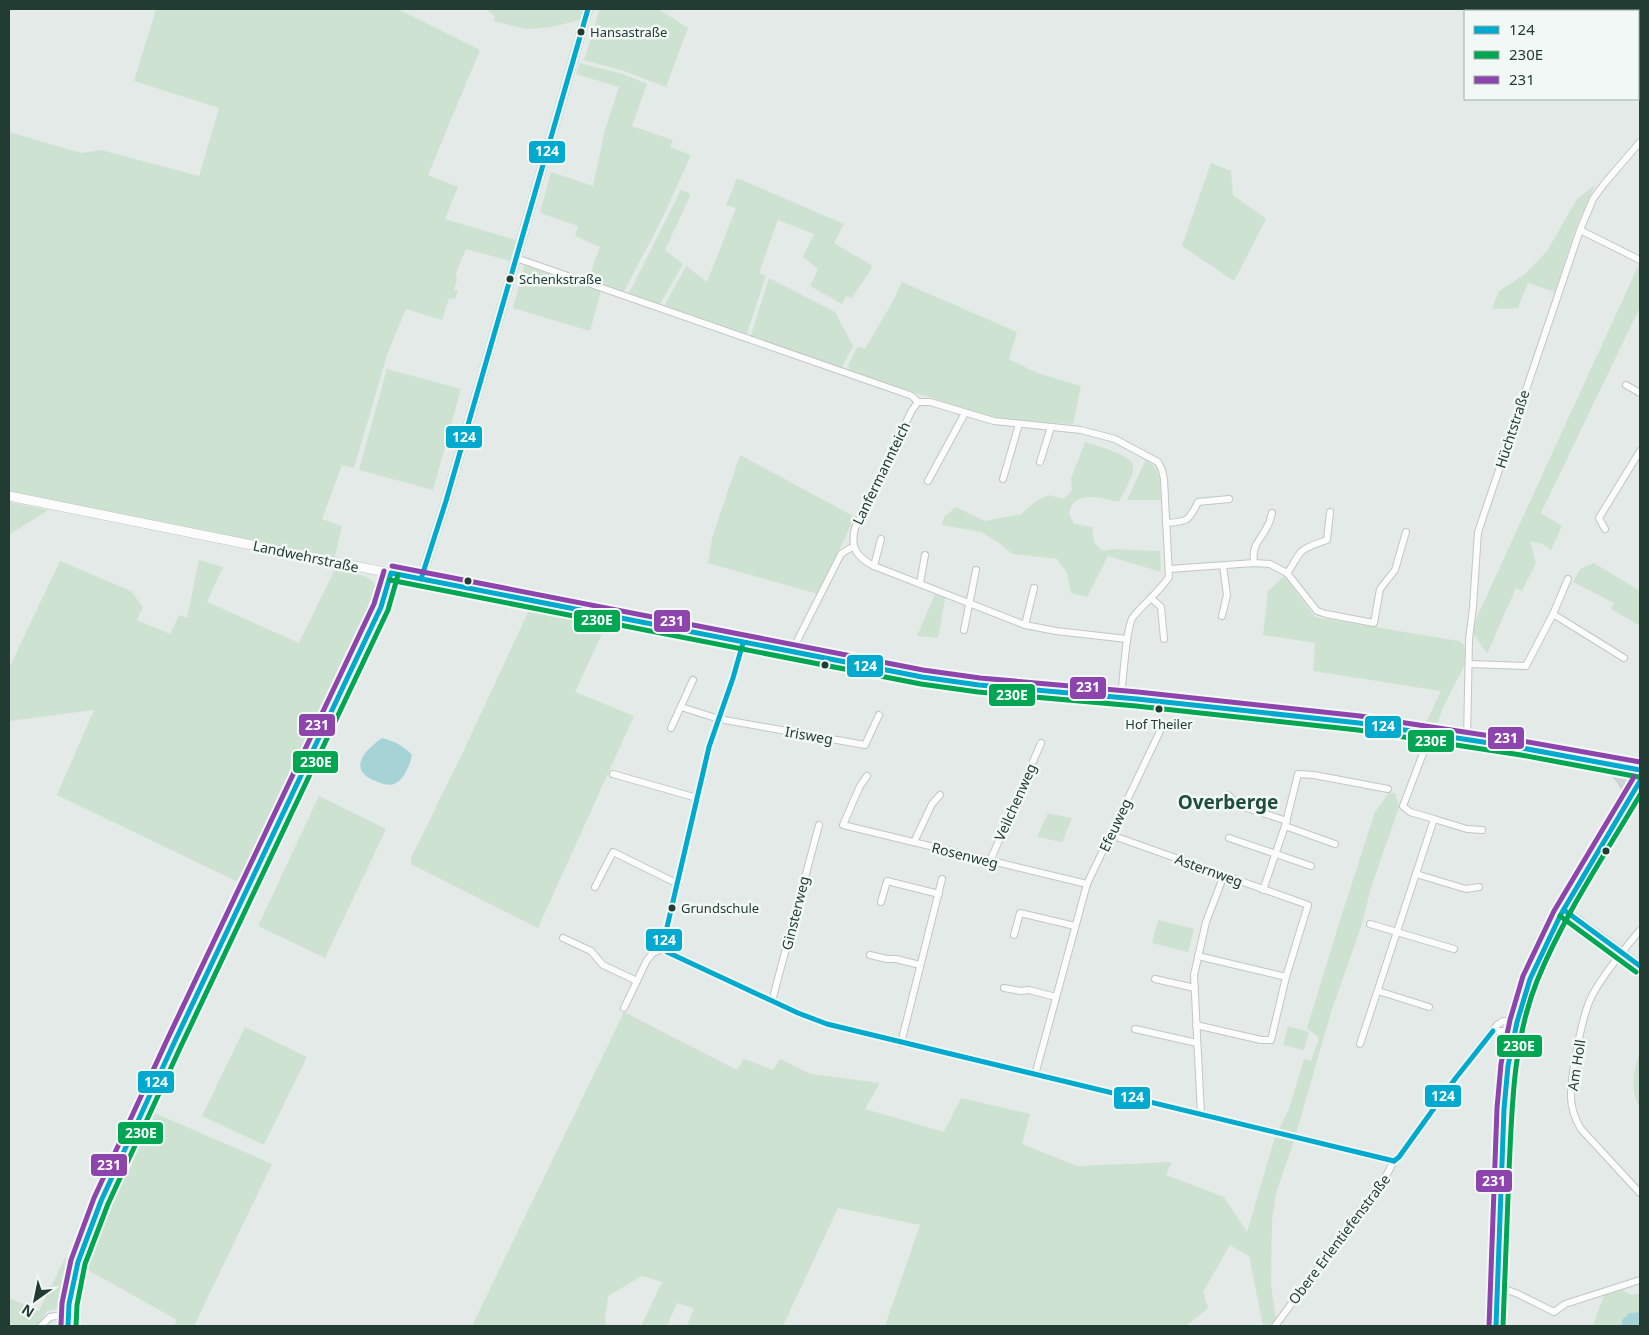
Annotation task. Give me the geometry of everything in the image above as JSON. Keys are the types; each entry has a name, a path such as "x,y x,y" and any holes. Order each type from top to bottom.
{"main road":[{"path":"421,579 588,9"},
{"name":"Landwehrstraße","path":"9,496 742,643 952,682 1121,697 1359,723 1535,750 1640,770"},
{"path":"68,1326 72,1286 78,1259 91,1223 166,1060 381,607 391,573"},
{"path":"1609,765 1624,782 1628,790 1629,800"},
{"path":"1496,1326 1504,1109 1508,1066 1517,1022 1530,979 1564,910 1640,781"},
{"path":"1629,800 1640,792"},
{"path":"1564,910 1640,966"}],"street":[{"name":"Hüchtstraße","path":"1467,740 1469,633 1473,607 1478,532 1580,230 1593,199 1640,142"},
{"path":"1580,230 1640,260"},
{"path":"516,258 904,393 912,396 918,402 930,402 994,421 1080,430 1115,439 1158,462 1164,479 1169,577 1131,619 1121,697"},
{"path":"1626,385 1640,393"},
{"name":"Lanfermannteich","path":"853,547 852,538 855,528 912,410 918,402"},
{"path":"928,481 965,413"},
{"path":"1003,479 1019,424"},
{"path":"1040,462 1051,427"},
{"path":"1605,529 1599,518 1640,451"},
{"path":"1166,523 1183,522 1190,518 1198,502 1229,499"},
{"path":"1287,573 1305,548 1327,540 1330,512"},
{"path":"1254,563 1255,544 1267,528 1272,513"},
{"path":"1169,568 1254,563 1270,564 1287,573 1317,611 1374,623 1380,589 1396,570 1406,532"},
{"name":"Lanfermannteich","path":"874,566 880,539"},
{"path":"792,651 841,554 853,547 859,556 874,566 1026,625 1056,632 1127,639"},
{"path":"920,583 925,555"},
{"path":"1222,616 1227,596 1223,566"},
{"path":"964,630 976,570"},
{"path":"1468,664 1526,666 1553,614 1568,579"},
{"path":"1026,625 1034,588"},
{"path":"1151,598 1161,607 1164,639"},
{"path":"1553,614 1624,658"},
{"path":"664,948 664,940 709,748 734,678 742,643"},
{"path":"670,728 693,680"},
{"path":"681,707 719,719"},
{"name":"Irisweg","path":"719,719 865,745 879,715"},
{"name":"Efeuweg","path":"1035,1076 1087,884 1162,727"},
{"path":"1430,735 1404,806 1410,812 1482,830"},
{"name":"Veilchenweg","path":"990,861 1041,744"},
{"path":"613,774 697,798"},
{"path":"1263,890 1286,824 1298,774 1314,775 1388,789"},
{"name":"Rosenweg","path":"867,776 860,786 843,825 1087,884"},
{"path":"1228,794 1238,805 1335,844"},
{"path":"914,842 932,804 940,795"},
{"path":"1360,1044 1434,819"},
{"name":"Ginsterweg","path":"772,1001 819,824"},
{"name":"Asternweg","path":"1111,835 1308,905 1286,977"},
{"path":"1229,838 1311,866"},
{"path":"595,887 613,852 678,884"},
{"path":"1416,874 1466,889 1479,887"},
{"path":"1201,1114 1194,974 1206,922 1224,875"},
{"path":"901,1043 942,879"},
{"path":"881,902 887,881 939,894"},
{"path":"1014,935 1020,913 1075,926"},
{"path":"1370,924 1454,949"},
{"name":"Am Holl","path":"1640,930 1590,1002 1584,1021 1571,1084 1575,1119 1581,1129 1640,1193"},
{"path":"563,938 591,951 603,965 637,981"},
{"path":"664,948 670,953 798,1014 827,1024 1035,1076 1394,1161"},
{"path":"624,1008 650,956 664,948"},
{"path":"870,955 920,965"},
{"path":"1196,1025 1261,1040 1271,1040 1286,977 1198,956"},
{"path":"1155,979 1195,988"},
{"path":"1004,988 1021,991 1029,990 1056,997"},
{"path":"1378,991 1429,1007"},
{"name":"Obere Erlentiefenstraße","path":"1274,1326 1386,1176 1394,1161 1399,1157 1455,1079 1493,1031 1503,1021 1517,1022"},
{"path":"1135,1029 1197,1043"},
{"path":"1493,1031 1514,1034"},
{"path":"1497,1286 1554,1312 1565,1304 1640,1280"},
{"path":"41,1326 50,1317 68,1314"}],"green space":[{"path":"156,9 398,9 480,50 428,175 458,187 445,219 516,240 510,261 466,249 456,273 457,280 454,290 458,291 455,299 449,298 442,320 406,309 388,352 354,468 342,465 322,519 342,526 334,561 9,492 9,132 81,153 101,150 199,176 219,108 134,81"},
{"path":"487,9 582,9 579,20 552,27 526,29 493,21 495,17"},
{"path":"600,9 658,9 688,28 666,87 624,71 584,60"},
{"path":"1484,9 1538,10 1486,10"},
{"path":"580,63 623,74 647,84 632,126 673,140 670,147 691,155 661,221 623,293 588,280 600,247 575,236 578,226 540,213 551,172 593,186 605,130 619,87 576,74"},
{"path":"1211,163 1231,171 1233,195 1266,219 1234,281 1182,246"},
{"path":"737,178 844,224 834,243 873,266 852,298 846,296 842,304 810,286 818,269 803,257 814,234 778,220 759,273 766,276 746,336 663,308 686,266 707,282 736,208 726,205"},
{"path":"1595,185 1576,227 1555,292 1528,283 1518,308 1492,309 1499,291 1525,274 1547,251 1577,199"},
{"path":"681,190 691,194 665,250 683,264 659,306 628,295"},
{"path":"1640,262 1640,307 1541,513 1562,526 1551,550 1542,544 1530,541 1536,563 1522,591 1516,588 1487,654 1471,630"},
{"path":"525,263 601,291 590,331 513,308"},
{"path":"769,278 835,312 853,346 841,369 750,338"},
{"path":"902,282 1017,332 1009,359 1037,373 1081,386 1073,424 998,419 850,372 848,365 858,346 865,349"},
{"path":"387,369 461,389 433,490 359,470"},
{"path":"1085,442 1126,458 1131,461 1133,469 1119,502 1090,497 1074,502 1069,513 1074,524 1092,527 1094,542 1102,551 1112,549 1160,551 1161,572 1108,556 1087,597 1071,593 1067,573 1057,559 1013,554 981,532 942,525 944,517 956,507 985,521 1021,514 1036,501 1048,495 1064,499 1072,490 1071,479"},
{"path":"740,455 855,517 818,594 708,563 712,538"},
{"path":"1146,459 1158,472 1161,500 1127,500"},
{"path":"9,502 48,510 9,535"},
{"path":"199,560 223,567 207,602 299,643 335,569 368,578 377,587 379,593 378,606 242,884 57,795 94,710 9,721 9,668 60,561 131,591 143,607 137,620 170,634 179,615 187,618"},
{"path":"1594,563 1640,591 1640,626 1611,609 1614,603 1573,582 1580,569"},
{"path":"1284,576 1315,617 1459,641 1464,645 1467,661 1444,705 1433,735 1421,733 1441,691 1313,671 1315,643 1263,635 1268,591"},
{"path":"935,594 945,598 938,638 917,636"},
{"path":"530,608 606,625 575,692 634,716 538,928 411,864 411,858"},
{"path":"1389,793 1395,793 1399,807 1371,888 1361,927 1332,1009 1294,1141 1276,1193 1272,1221 1271,1284 1277,1326 1263,1326 1249,1256 1230,1245 1203,1292 1208,1308 1186,1326 885,1326 920,1225 838,1208 783,1326 687,1326 694,1308 677,1303 667,1326 641,1326 662,1282 642,1276 608,1296 606,1326 472,1326 624,1012 737,1070 744,1059 773,1070 780,1059 810,1074 880,1083 865,1109 944,1132 961,1098 1030,1114 1022,1144 1077,1166 1172,1162 1166,1175 1224,1197 1247,1232 1275,1137 1289,1109 1304,1059 1311,1061 1319,1038 1307,1028 1375,812"},
{"path":"319,796 386,829 325,958 258,926"},
{"path":"1048,813 1072,818 1062,842 1037,837"},
{"path":"1158,920 1194,929 1188,952 1152,943"},
{"path":"1288,1026 1309,1032 1304,1050 1283,1045"},
{"path":"245,1027 307,1057 264,1145 202,1116"},
{"path":"1640,1051 1640,1107 1635,1094 1634,1072"},
{"path":"152,1112 272,1164 194,1326 174,1326 177,1320 86,1269 94,1241"},
{"path":"66,1256 71,1268 62,1308 47,1311 38,1326 18,1326 9,1323 9,1298 39,1311"},
{"path":"1622,1290 1631,1295 1640,1293 1640,1312 1629,1313 1622,1320 1621,1326 1593,1326 1604,1295"}],"water":[{"path":"382,738 398,744 412,755 404,776 392,785 368,778 360,767 364,755"},
{"path":"1640,1312 1640,1326 1621,1326 1622,1320 1629,1313"}],"transit line":[{"name":"124","path":"421,579 446,501 588,9"},
{"name":"231","path":"392,566 923,670 980,678 1138,692 1360,716 1523,741 1640,762"},
{"name":"231","path":"61,1325 62,1303 71,1260 94,1198 374,604 384,571"},
{"name":"124","path":"68,1326 69,1304 78,1262 101,1201 381,607 391,573 922,677 979,685 1137,699 1359,723 1522,748 1640,770"},
{"name":"230E","path":"76,1326 77,1305 85,1264 108,1204 388,610 398,575"},
{"name":"230E","path":"390,580 921,684 978,692 1136,706 1358,730 1521,755 1639,777"},
{"name":"124","path":"743,643 709,747 664,940 664,948 667,952 798,1013 827,1024 1394,1161"},
{"name":"231","path":"1489,1326 1497,1108 1501,1064 1510,1020 1523,976 1554,911 1634,777"},
{"name":"124","path":"1496,1326 1504,1109 1508,1066 1517,1022 1530,979 1561,914 1640,781"},
{"name":"230E","path":"1503,1326 1513,1099 1518,1051 1523,1027 1537,981 1559,933 1640,795"},
{"name":"124","path":"1564,910 1640,966"},
{"name":"230E","path":"1560,916 1636,972"},
{"name":"124","path":"1394,1161 1399,1157 1455,1079 1493,1031"}],"place":[{"name":"Hansastraße","path":"581,32"},
{"name":"Schenkstraße","path":"510,279"},
{"name":"Hof Theiler","path":"1159,709"},
{"name":"Grundschule","path":"672,908"}],"district":[{"name":"Overberge","path":"1228,802"}]}
